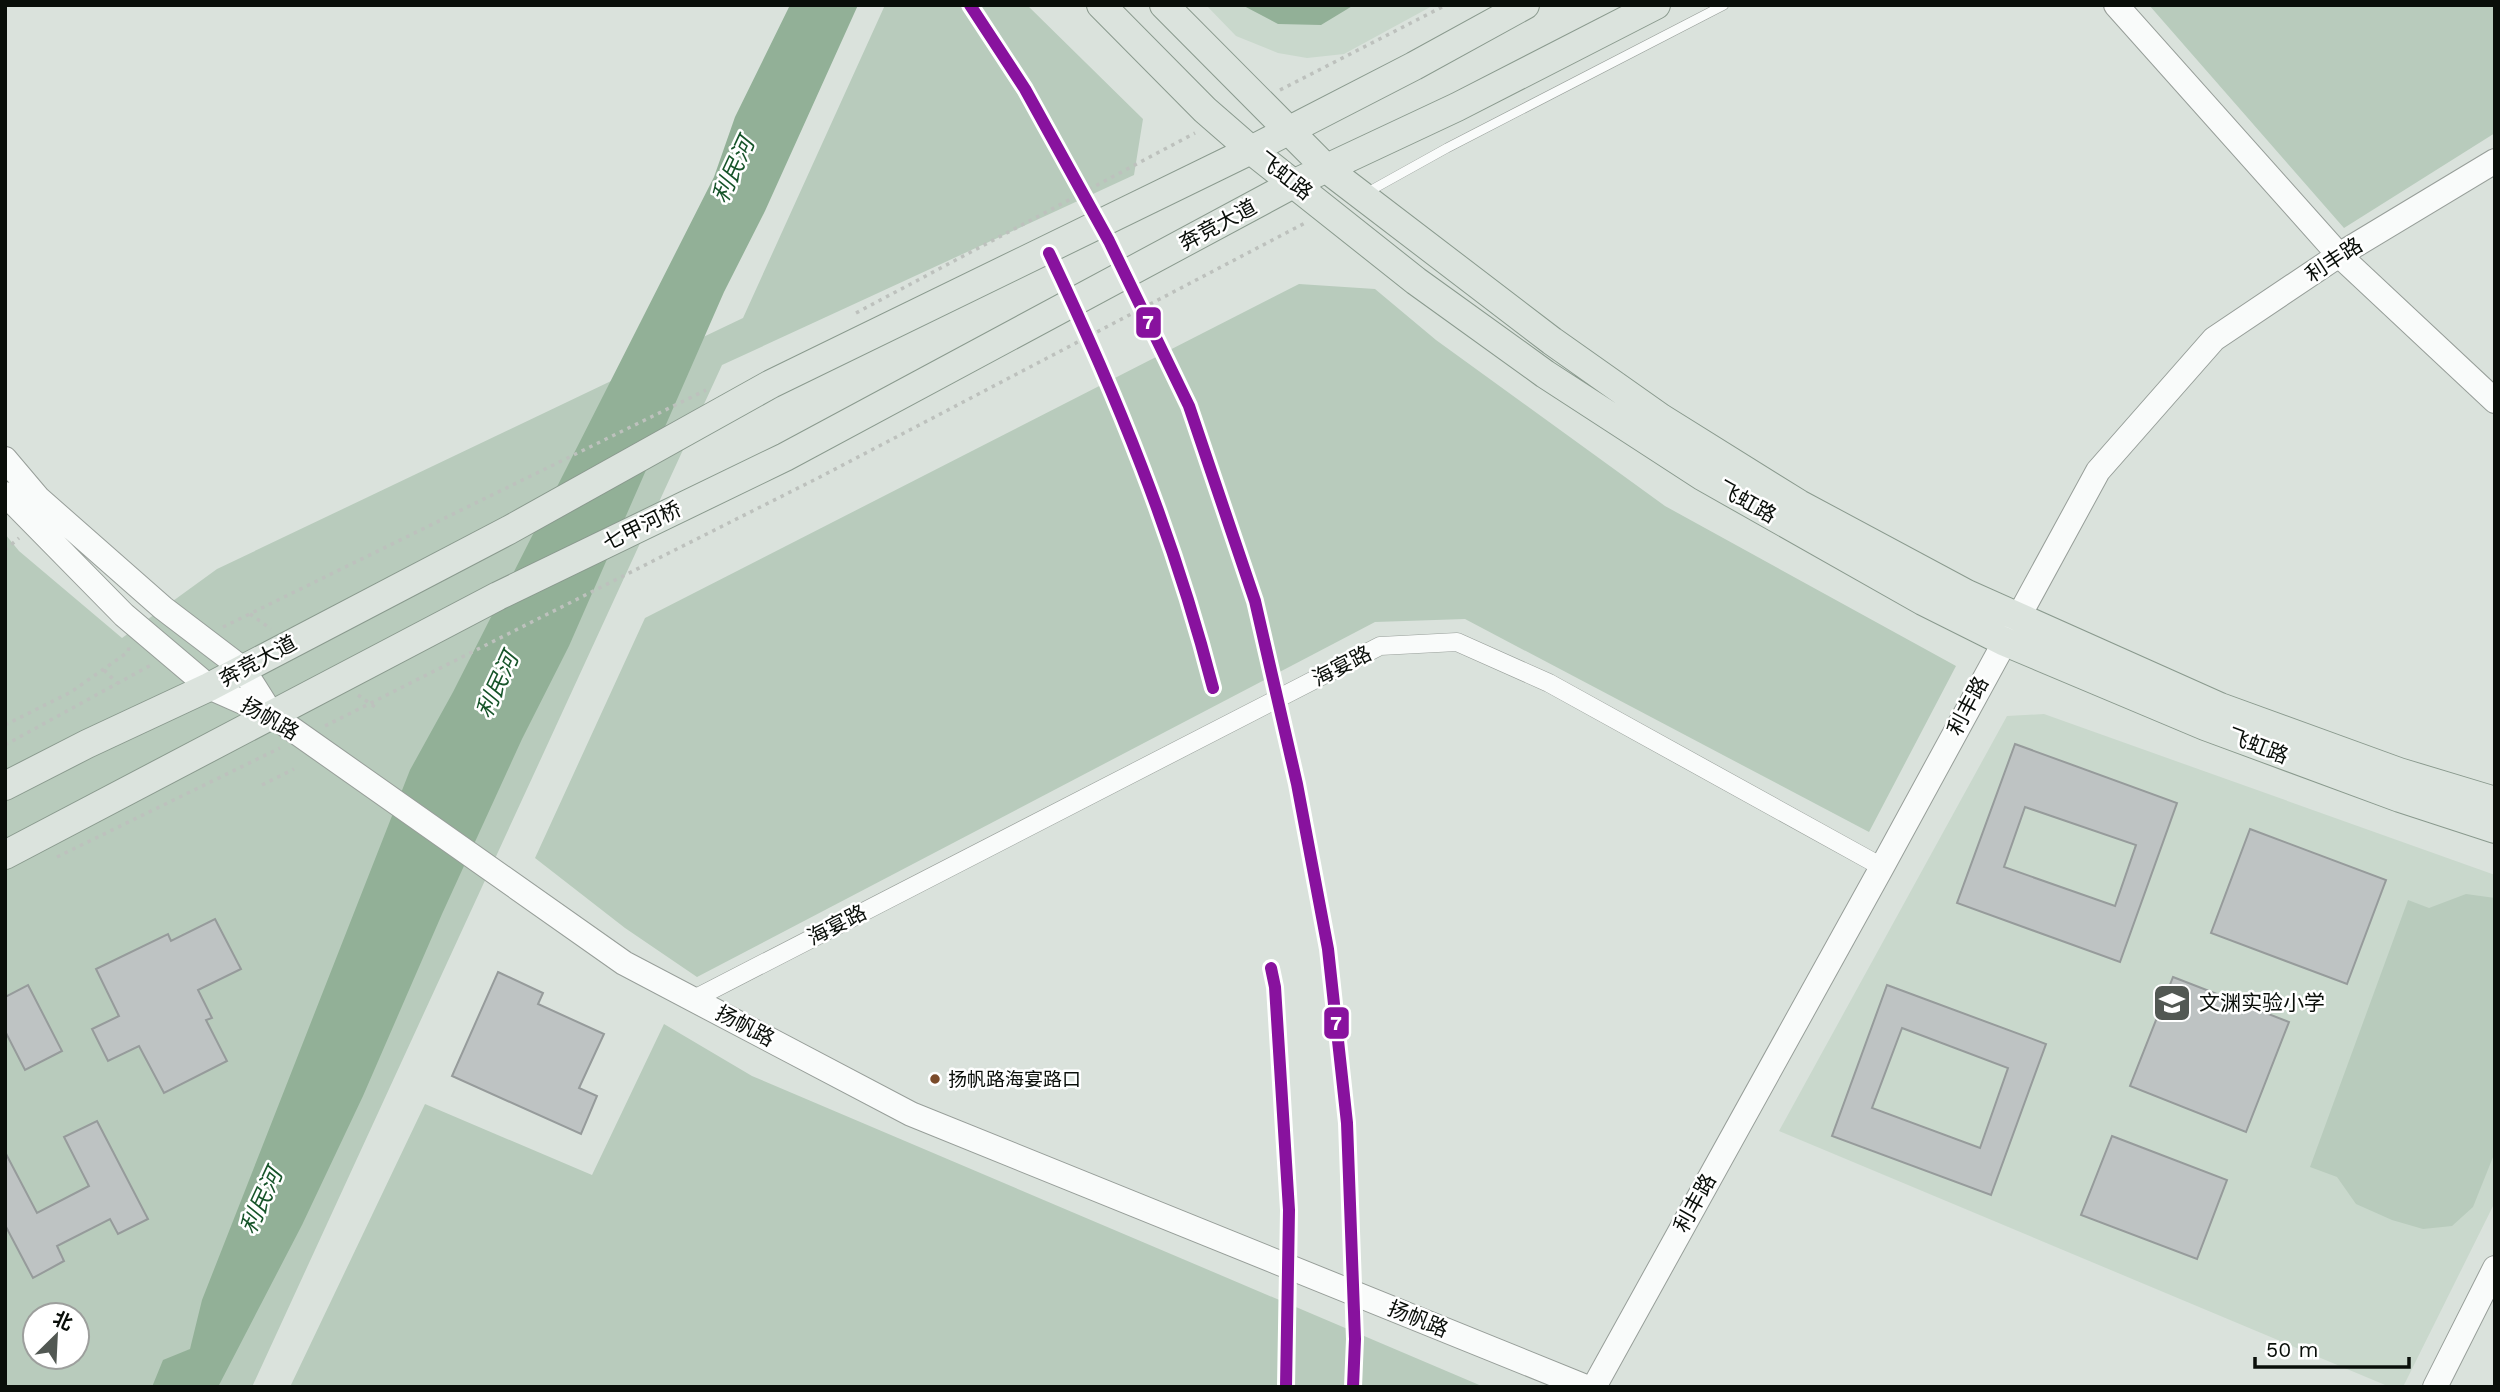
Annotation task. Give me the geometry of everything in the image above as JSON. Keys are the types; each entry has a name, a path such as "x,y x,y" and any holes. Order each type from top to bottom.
{"main road":[{"name":"飞虹路","path":"1101,5 1251,150 1296,183 1416,281 1535,366 1702,476 1923,601 2003,641 2205,726 2400,799 2495,829"},
{"name":"飞虹路","path":"1164,5 1327,169 1552,341 1661,418 1799,504 1967,594 2220,707 2399,772 2495,801"},
{"path":"1251,150 1525,5"},
{"name":"奔竞大道","path":"785,457 1296,183 1457,107 1656,5"},
{"name":"奔竞大道","path":"5,786 209,687 509,530 771,384 1251,150"},
{"name":"七甲河桥","path":"272,715 498,596 785,457"},
{"path":"5,855 272,715"}],"street":[{"path":"2116,5 2339,255 2495,401"},
{"name":"利丰路","path":"1594,1387 2098,471 2214,339 2339,255 2495,162"},
{"path":"5,459 38,498 163,608 243,669 272,715"},
{"name":"扬帆路","path":"5,494 124,615 209,687 272,715 624,963 911,1114 1586,1387"},
{"name":"海宴路","path":"694,999 1380,646 1457,642 1549,683 1882,867"},
{"path":"2435,1387 2495,1268"}],"lane":[{"path":"1362,195 1447,148 1724,5"}],"path":[{"path":"1259,101 1446,5"},
{"path":"852,316 1218,121"},
{"path":"54,859 820,477 1329,210"},
{"path":"202,638 717,385"},
{"path":"5,550 24,534"},
{"path":"5,724 71,692 104,670 128,652 129,640"},
{"path":"5,745 171,654"},
{"path":"104,670 118,683"},
{"path":"262,785 295,769"}],"shaded area":[{"path":"885,5 1027,5 1143,119 1134,175 722,365 252,1387 5,1387 5,534 19,551 122,638 217,569 743,318"},
{"path":"1206,5 1434,5 1344,54 1307,58 1278,53 1236,36"},
{"path":"2149,5 2495,5 2495,133 2344,228"},
{"path":"1299,284 1375,289 1436,340 1665,506 1956,666 1869,832 1465,619 1375,622 697,977 625,928 535,858 645,618"},
{"name":"文渊实验小学","path":"2044,714 2495,875 2495,1202 2403,1387 2390,1387 1779,1131 2007,716"},
{"path":"2466,894 2495,898 2495,1152 2473,1207 2452,1226 2423,1229 2392,1220 2356,1204 2337,1177 2310,1167 2408,900 2429,908"},
{"path":"664,1024 752,1076 1484,1387 290,1387 425,1104 592,1175"}],"water":[{"name":"利民河","path":"790,5 858,5 765,211 724,292 569,646 522,739 363,1096 302,1225 218,1387 152,1387 163,1360 190,1349 202,1300 410,770 453,692 714,177 735,117"},
{"path":"1242,5 1354,5 1321,25 1278,24"}],"building":[{"path":"2015,744 2177,803 2120,962 1957,903","holes":["2025,807 2136,845 2115,906 2004,867"]},
{"path":"2250,829 2386,880 2347,984 2211,933"},
{"path":"215,919 241,969 198,990 212,1018 206,1020 227,1061 164,1093 139,1046 108,1061 92,1029 119,1016 96,969 168,934 171,941"},
{"path":"498,972 543,993 538,1004 604,1034 579,1088 597,1096 581,1134 452,1076"},
{"path":"2173,977 2289,1022 2246,1132 2130,1086"},
{"path":"28,985 62,1051 25,1070 5,1031 5,997"},
{"path":"1887,985 2046,1044 1991,1195 1832,1136","holes":["1902,1028 2008,1068 1980,1148 1872,1108"]},
{"path":"97,1121 148,1219 118,1234 110,1219 57,1246 64,1261 33,1278 5,1225 5,1152 37,1213 89,1186 64,1137"},
{"path":"2112,1136 2227,1180 2197,1259 2081,1215"}],"transit line":[{"name":"7","path":"970,5 1025,89 1109,241 1189,406 1255,601 1297,784 1328,949 1347,1123 1355,1339 1353,1387"},
{"name":"7","path":"1049,253 1142,466 1198,631 1213,688"},
{"name":"7","path":"1271,968 1275,987 1289,1210 1286,1387"}],"place":[{"name":"文渊实验小学","path":"2172,1003"},
{"name":"扬帆路海宴路口","path":"935,1079"}]}
